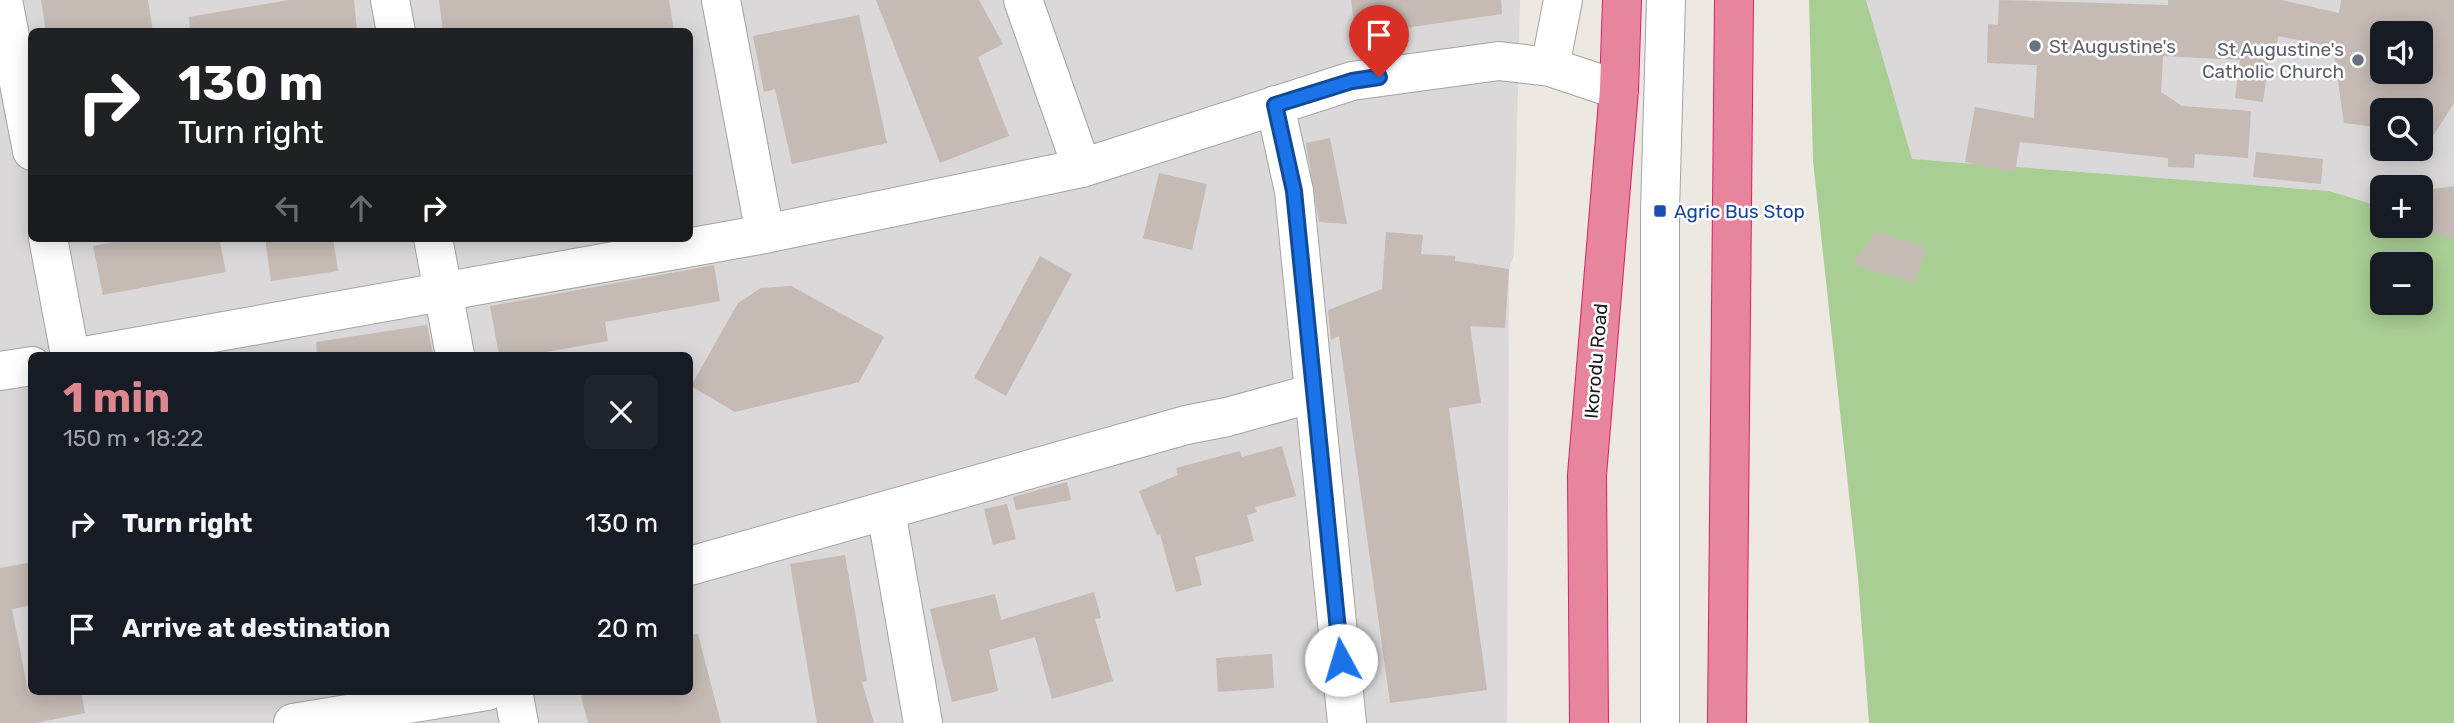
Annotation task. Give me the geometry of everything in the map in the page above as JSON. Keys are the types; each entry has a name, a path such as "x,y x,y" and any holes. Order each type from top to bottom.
{"highway":[{"name":"Ikorodu Road","path":"1588,723 1587,475 1619,90 1622,0"},
{"path":"1727,723 1734,0"}],"street":[{"path":"3,0 28,130"},
{"path":"390,0 395,28"},
{"path":"721,0 765,234"},
{"path":"1023,0 1082,168"},
{"path":"1550,67 1563,0"},
{"path":"1660,723 1660,211 1666,0"},
{"path":"107,352 765,234 1082,168 1352,81 1499,61 1550,67 1619,90"},
{"path":"1275,105 1294,191 1348,723"},
{"path":"49,242 69,352"},
{"path":"434,242 454,352"},
{"path":"0,371 28,367"},
{"path":"693,565 1185,425 1227,417 1314,393"},
{"path":"886,511 923,723"},
{"path":"293,723 463,695"},
{"path":"514,695 519,723"}],"shaded area":[{"path":"0,0 1520,0 1514,255 1509,270 1507,723 0,723"},
{"path":"1866,0 2454,0 2454,229 2433,222 2433,175 2370,175 2370,203 2329,191 1911,159"}],"green space":[{"path":"1809,0 1866,0 1912,159 2329,191 2370,203 2370,238 2433,238 2433,228 2454,229 2454,723 1869,723 1858,578 1813,161"}],"building":[{"path":"41,0 148,0 152,28 45,28"},
{"path":"289,0 354,0 357,28 190,28 189,17"},
{"path":"439,0 669,0 673,28 442,28"},
{"path":"876,0 979,0 1003,44 978,57 1009,136 940,163"},
{"path":"1351,0 1501,0 1502,14 1356,35"},
{"path":"1999,0 2168,5 2168,0 2281,0 2339,13 2341,0 2454,0 2454,103 2433,136 2433,98 2370,98 2370,126 2344,123 2333,47 2278,36 2276,51 2270,50 2263,102 2235,98 2240,60 2163,56 2161,92 2182,106 2251,111 2248,158 2195,154 2194,168 2168,167 2168,158 2020,142 2015,172 1965,162 1975,107 2034,118 2037,65 1987,63 1988,24 1998,25"},
{"path":"859,15 887,143 792,164 775,89 764,92 753,36"},
{"path":"1330,138 1347,224 1319,222 1306,143"},
{"path":"2256,152 2323,159 2321,184 2253,177"},
{"path":"1159,173 1207,184 1192,250 1143,238"},
{"path":"2454,186 2454,238 2433,234 2433,189"},
{"path":"1386,232 1423,235 1421,254 1455,256 1455,261 1509,269 1505,328 1470,326 1481,403 1449,408 1487,690 1390,703 1339,336 1331,340 1328,310 1382,289"},
{"path":"1876,232 1926,247 1915,283 1852,264"},
{"path":"114,242 220,242 226,272 103,295 93,246"},
{"path":"266,242 334,242 338,271 271,281"},
{"path":"1040,256 1072,274 1006,396 974,378"},
{"path":"714,265 720,301 605,322 608,341 546,352 498,352 490,306"},
{"path":"791,286 884,337 859,382 735,412 693,387 693,382 738,303 761,288"},
{"path":"427,325 432,352 317,352 316,342"},
{"path":"1282,446 1296,496 1255,507 1257,512 1247,515 1254,541 1195,557 1202,585 1176,592 1160,534 1157,535 1139,491 1178,475 1176,468 1240,451 1242,457"},
{"path":"1067,482 1071,500 1016,510 1013,497"},
{"path":"1007,504 1016,539 993,545 984,509"},
{"path":"845,555 867,681 862,682 874,723 817,723 790,564"},
{"path":"28,563 28,606 12,609 28,695 82,695 85,713 36,723 0,723 0,568"},
{"path":"1094,592 1101,618 1095,619 1113,681 1052,699 1035,637 989,650 998,691 952,702 930,609 995,594 1001,620"},
{"path":"698,634 721,723 588,723 581,696 585,695 693,695 693,635"},
{"path":"1272,654 1274,688 1218,692 1216,658"}],"place":[{"name":"St Augustine's","path":"2035,46"},
{"name":"St Augustine's Catholic Church","path":"2358,60"},
{"name":"Agric Bus Stop","path":"1660,211"}],"route":[{"path":"1341,660 1294,191 1275,105 1352,81 1379,77"}]}
